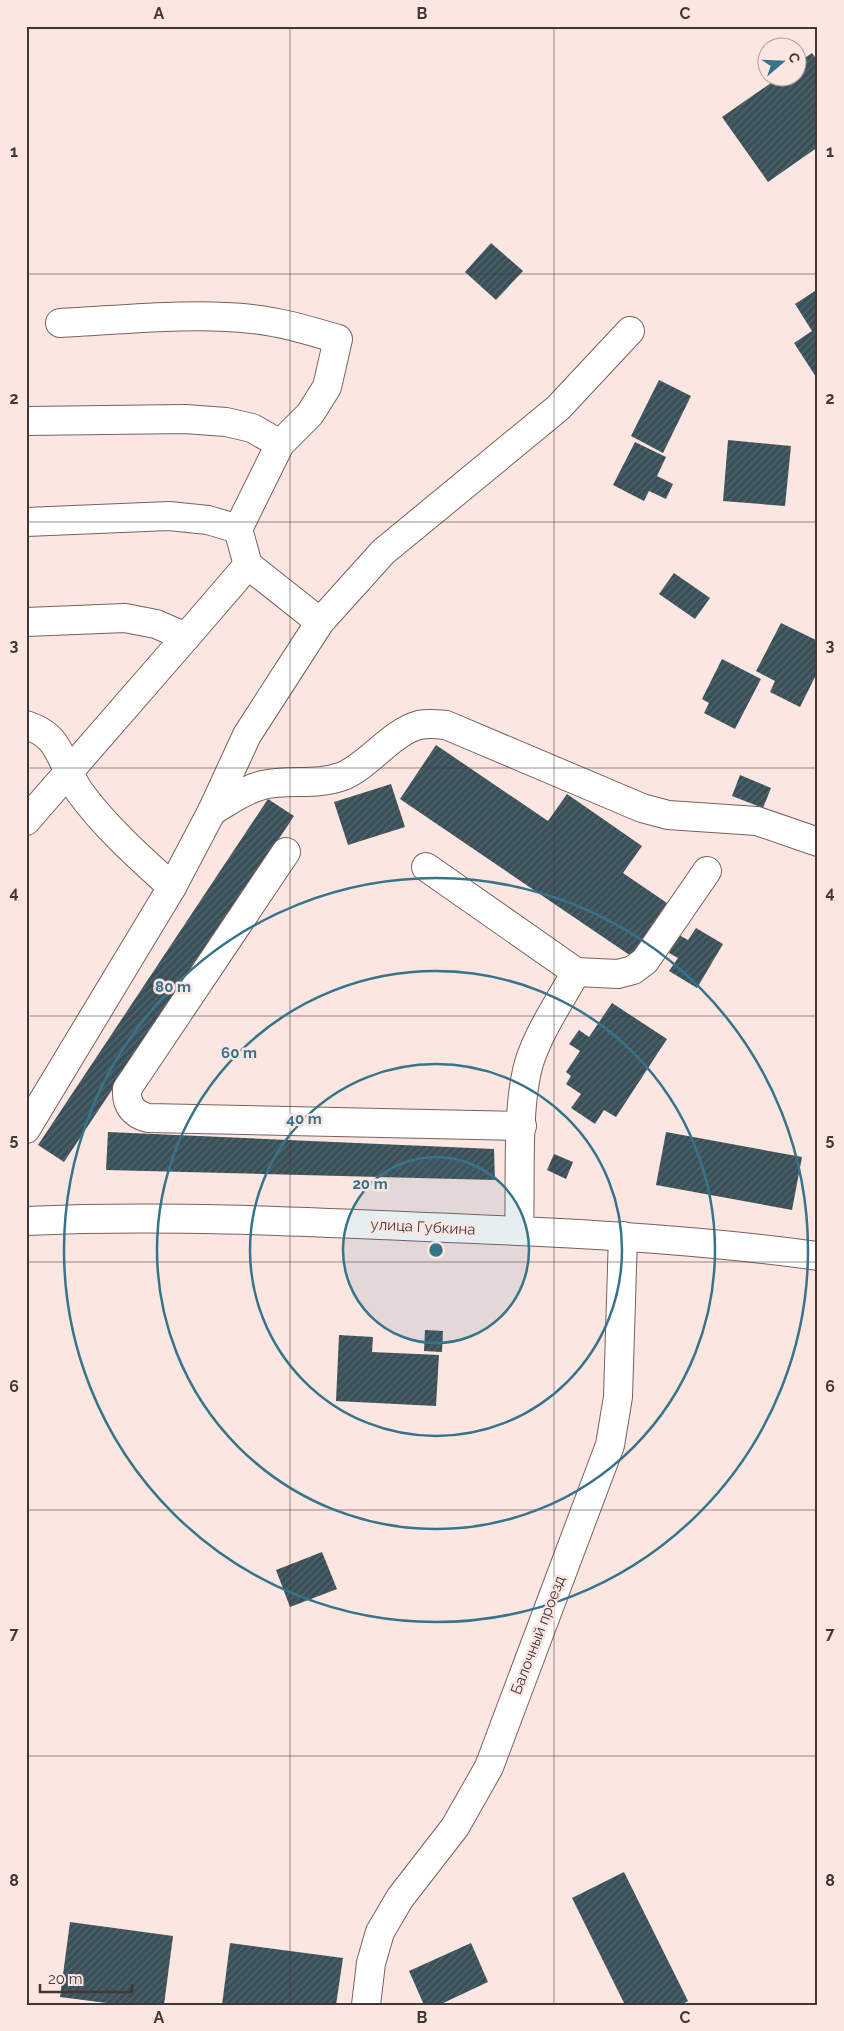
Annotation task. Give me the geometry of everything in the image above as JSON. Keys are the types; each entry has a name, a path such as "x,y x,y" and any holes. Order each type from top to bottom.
{"street":[{"path":"60,323 187,317 252,318 299,327 338,339 327,387 310,414 280,444 238,529 248,565 320,622"},
{"path":"26,1129 172,887 212,811 247,735 320,622 383,552 558,408 630,331"},
{"path":"26,421 184,419 226,422 252,428 280,444"},
{"path":"26,522 169,516 208,520 238,529"},
{"path":"26,821 248,565"},
{"path":"26,622 125,618 156,624 186,637"},
{"path":"212,811 247,791 264,784 304,783 344,775 402,734 417,726 429,724 446,725 642,808 668,815 757,821 818,842"},
{"path":"26,726 42,731 54,743 67,772 80,792 135,853 172,887"},
{"path":"286,852 127,1089 126,1096 133,1111 148,1118 522,1126"},
{"path":"426,867 576,972 618,974 633,970 645,961 707,871"},
{"path":"520,1231 522,1126 529,1064 537,1042 576,972"},
{"name":"улица Губкина","path":"26,1221 108,1217 243,1219 520,1231 623,1236 743,1246 818,1256"},
{"name":"Балочный проезд","path":"366,2005 371,1963 380,1932 400,1898 455,1827 489,1767 610,1445 618,1397 623,1236"}],"building":[{"path":"812,53 818,61 818,147 768,182 722,117 764,88 806,88 806,57"},
{"path":"491,243 523,271 496,300 465,272"},
{"path":"818,289 818,380 794,343 812,331 795,304"},
{"path":"659,380 691,396 663,453 631,436"},
{"path":"728,440 791,446 785,506 723,501"},
{"path":"635,442 666,457 657,476 673,484 666,499 649,491 644,501 613,485"},
{"path":"674,573 710,598 695,619 659,594"},
{"path":"781,623 818,641 818,675 816,675 800,707 770,692 775,681 756,671"},
{"path":"722,659 761,679 735,729 704,713 709,703 702,699"},
{"path":"436,745 548,821 567,794 642,846 623,873 667,903 631,956 400,799"},
{"path":"740,775 771,788 763,808 732,796"},
{"path":"391,784 405,827 348,845 334,802"},
{"path":"268,799 294,816 64,1162 38,1145"},
{"path":"696,928 723,944 697,988 669,971 678,958 669,953 679,935 688,940"},
{"path":"612,1003 667,1039 616,1117 604,1110 595,1124 571,1108 581,1094 566,1084 571,1076 566,1072 580,1051 569,1044 579,1030 589,1037"},
{"path":"108,1132 494,1149 495,1180 106,1170"},
{"path":"666,1132 802,1157 792,1210 656,1185"},
{"path":"554,1154 573,1162 566,1179 547,1170"},
{"path":"425,1330 443,1331 442,1352 424,1351"},
{"path":"339,1335 373,1337 372,1352 439,1355 436,1406 336,1401"},
{"path":"322,1552 337,1589 290,1607 276,1570"},
{"path":"624,1872 688,2001 681,2005 625,2005 572,1898"},
{"path":"70,1922 173,1936 164,2005 122,2005 60,1997"},
{"path":"230,1943 343,1958 336,2005 222,2005"},
{"path":"471,1943 488,1982 439,2005 424,2005 409,1971"}]}
